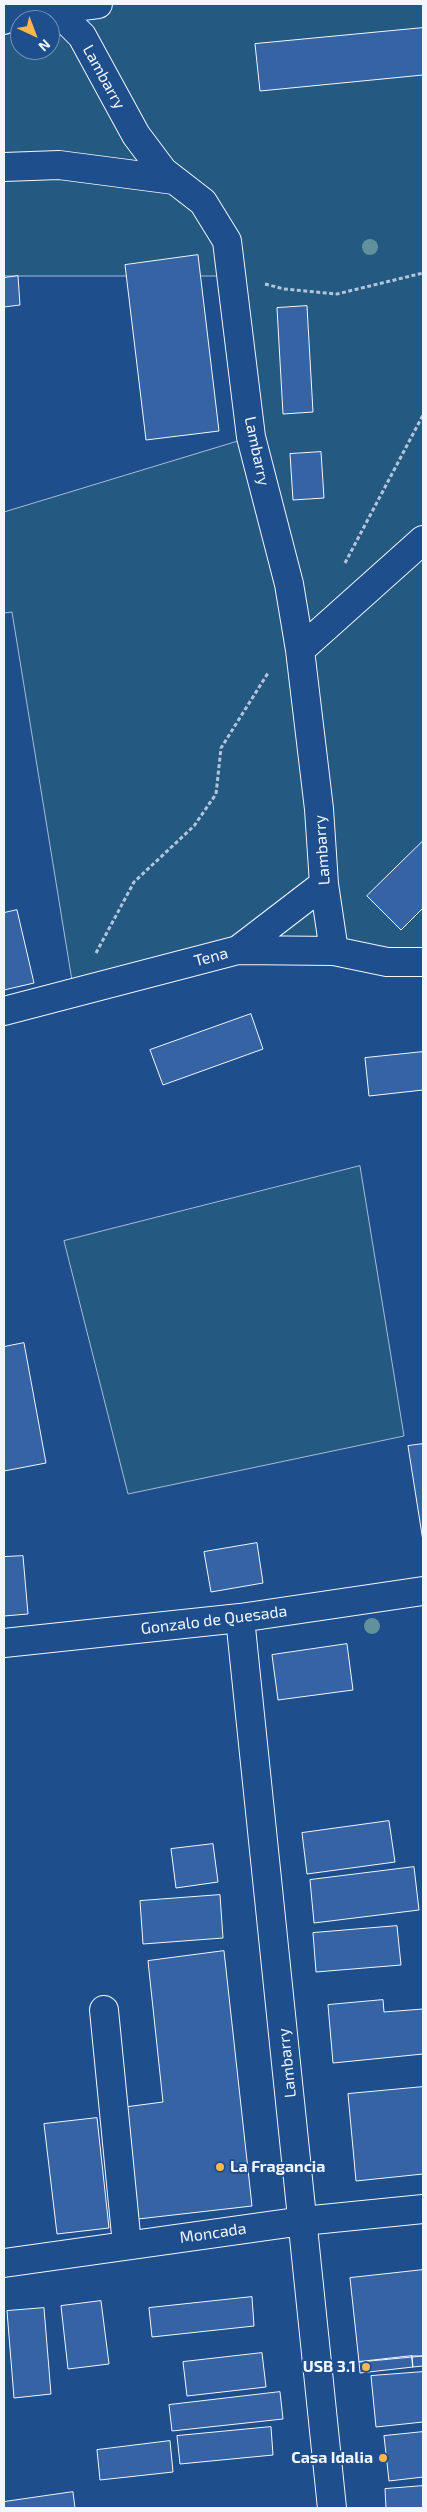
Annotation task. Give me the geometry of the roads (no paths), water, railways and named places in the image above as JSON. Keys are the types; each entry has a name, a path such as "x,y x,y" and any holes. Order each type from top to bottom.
{"street":[{"path":"4,20 12,15 53,6 98,4"},
{"name":"Lambarry","path":"53,6 82,36 136,135 163,171 203,202 227,241 251,437 289,584 298,641 319,809 324,884 334,951"},
{"path":"4,167 59,165 174,180"},
{"path":"298,641 423,540"},
{"path":"238,950 324,884"},
{"name":"Tena","path":"4,1011 238,950 334,951 387,962 423,962"},
{"name":"Gonzalo de Quesada","path":"4,1643 240,1618 423,1591"},
{"name":"Lambarry","path":"240,1618 332,2508"},
{"path":"104,2010 127,2245"},
{"name":"Moncada","path":"4,2263 303,2221 423,2209"}],"place":[{"name":"La Fragancia","path":"220,2167"},
{"name":"USB 3.1","path":"366,2367"},
{"name":"Casa Idalia","path":"383,2458"}]}
